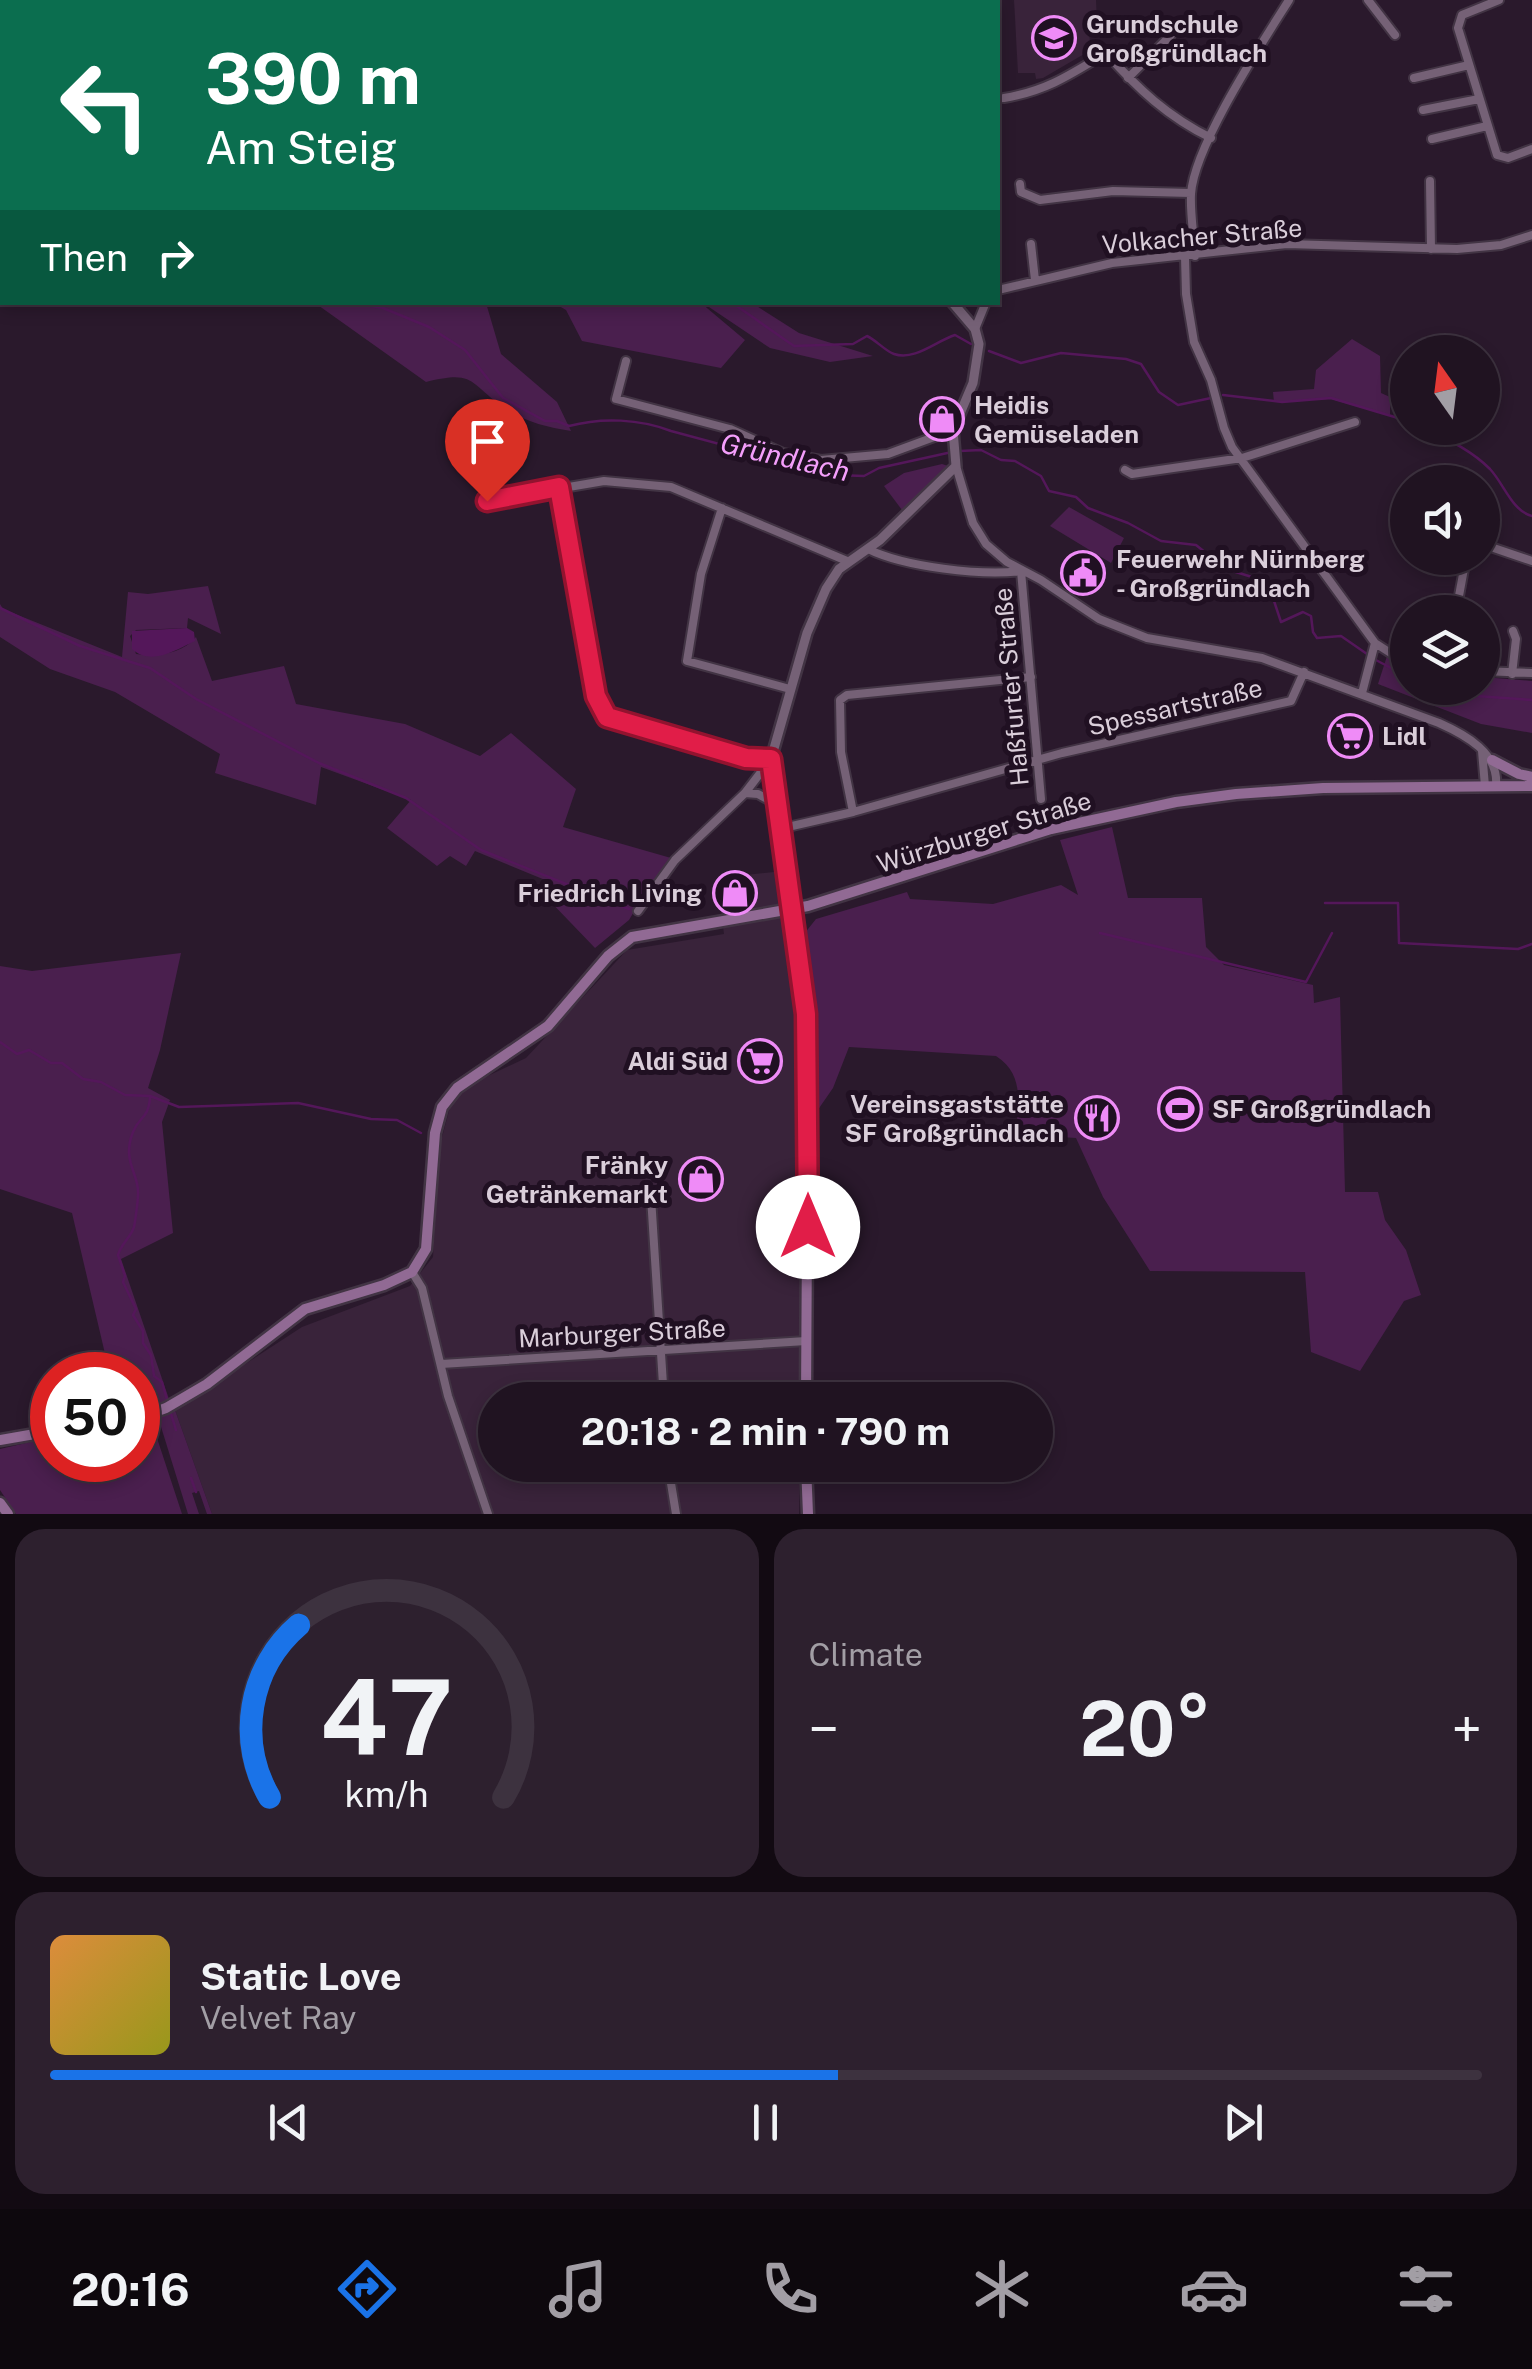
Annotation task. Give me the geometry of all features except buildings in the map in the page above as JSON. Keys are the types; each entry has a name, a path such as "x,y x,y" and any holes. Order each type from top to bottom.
{"main road":[{"path":"1492,760 1532,777"},
{"name":"Würzburger Straße","path":"412,1272 426,1249 433,1150 442,1108 467,1079 548,1026 614,950 632,937 792,909 855,893 1051,830 1153,806 1286,790 1532,786"},
{"path":"792,909 806,1014 808,1070 806,1382"},
{"path":"160,1410 207,1384 305,1309 384,1286 412,1272"},
{"path":"0,1440 30,1435"},
{"path":"807,1482 808,1514"},
{"path":"0,1504 8,1514"}],"street":[{"path":"1289,0 1196,167 1186,294 1194,342 1212,380 1232,448 1373,646 1390,653"},
{"path":"1368,0 1395,35"},
{"path":"1499,0 1465,12 1457,22 1497,155 1508,158 1532,149"},
{"path":"1128,78 1171,35"},
{"path":"1004,98 1038,92 1106,54 1177,122 1211,138"},
{"path":"1414,78 1469,65"},
{"path":"1423,110 1479,99"},
{"path":"1432,139 1487,126"},
{"path":"1430,182 1431,249"},
{"path":"1020,184 1021,192 1040,200 1113,190 1192,193"},
{"name":"Volkacher Straße","path":"1000,289 1112,262 1287,244 1486,248 1532,234"},
{"path":"1031,244 1035,280"},
{"path":"955,305 975,329 979,344 974,377 953,434 956,463 978,534 1007,562 1099,619 1128,632 1250,654 1362,693 1462,734 1492,760 1497,773 1490,786"},
{"path":"975,329 985,305"},
{"path":"626,361 616,399 730,429 783,454 822,460 888,454 953,434"},
{"path":"1125,470 1132,474 1242,458 1355,422"},
{"path":"792,909 771,764 816,611 832,577 868,549 956,463"},
{"path":"487,501 604,481 672,487 848,561"},
{"path":"559,487 596,696 603,712 622,724 771,764"},
{"path":"722,508 701,574 688,661 790,689"},
{"path":"868,549 886,557 966,571 1021,571"},
{"path":"1500,550 1532,561"},
{"path":"1004,573 1007,562"},
{"name":"Haßfurter Straße","path":"1021,571 1041,799"},
{"path":"1512,674 1516,639 1513,631"},
{"path":"1362,693 1373,646"},
{"name":"Spessartstraße","path":"1037,760 1292,701 1304,672"},
{"path":"1500,673 1532,673"},
{"path":"853,812 841,752 840,700 847,695 1031,677"},
{"path":"1482,751 1490,786"},
{"path":"779,829 1037,760"},
{"path":"638,912 675,860 771,764"},
{"path":"746,793 758,794 776,804"},
{"path":"651,1197 663,1382"},
{"path":"412,1272 422,1288 448,1396 488,1514"},
{"name":"Marburger Straße","path":"441,1364 806,1341"},
{"path":"671,1482 676,1514"}],"shaded area":[{"name":"Grundschule Großgründlach","path":"1014,0 1096,0 1097,24 1088,24 1091,50 1043,78 1036,79 1035,73 1018,73"},
{"path":"318,305 487,305 501,354 557,402 571,431 519,417 463,378 426,382"},
{"path":"557,305 703,305 745,340 721,368 582,341 566,310"},
{"path":"706,305 755,305 799,333 873,356 830,362 770,348"},
{"path":"1352,339 1380,356 1381,393 1390,397 1390,416 1331,399 1274,402 1273,392 1314,389 1316,370"},
{"path":"948,466 902,510 884,486 904,473"},
{"path":"1069,507 1124,538 1111,563 1050,526"},
{"path":"208,586 221,634 188,618 187,628 136,630 130,636 136,654 169,653 196,637 212,681 284,666 296,704 405,724 480,756 511,733 576,789 563,827 671,858 629,920 595,948 545,896 550,882 475,851 466,866 450,856 437,866 387,828 411,800 321,767 316,805 215,773 220,754 115,692 50,669 0,637 0,604 3,609 122,657 128,592 148,594"},
{"path":"187,628 194,632 195,641 171,652 155,657 132,649 132,631"},
{"path":"1387,656 1390,657 1390,689 1378,684"},
{"path":"1500,678 1532,681 1532,733 1481,724 1432,705 1500,705"},
{"path":"1112,827 1128,898 1202,898 1206,947 1224,965 1313,985 1314,1003 1340,997 1345,1192 1378,1192 1385,1220 1406,1250 1421,1295 1404,1301 1360,1371 1311,1352 1305,1272 1150,1271 1103,1197 1076,1138 1016,1134 1016,1081 996,1056 849,1047 833,1088 815,1114 804,934 816,919 907,892 910,899 993,904 1061,885 1078,895 1060,840"},
{"path":"774,872 796,964 804,1069 801,1382 478,1382 478,1482 800,1482 799,1514 212,1514 175,1410 302,1327 410,1286 433,1257 440,1145 450,1107 477,1081 526,1058 627,950 724,934 717,878"},
{"path":"181,953 148,1088 170,1100 162,1122 173,1233 121,1259 153,1352 105,1352 72,1213 0,1189 0,966 32,971"},
{"path":"160,1373 170,1402 160,1405"},
{"path":"175,1410 212,1514 207,1514 199,1491 192,1493 199,1514 188,1514 160,1416"},
{"path":"30,1442 30,1482 160,1482 160,1447 182,1514 16,1514 0,1490 0,1449"}],"waterway":[{"name":"Gründlach","path":"366,305 429,327 465,350 503,398 545,421 569,426 608,420 647,424 835,475 864,476 879,468 952,452"},
{"path":"735,305 794,346 853,344 867,336 891,353 910,355 955,335 971,344"},
{"path":"989,351 1021,363 1061,353 1126,359 1141,364 1159,392 1178,405 1211,398"},
{"path":"1223,395 1282,402 1331,398 1390,416"},
{"path":"1458,445 1483,462 1514,503 1532,516"},
{"name":"Gründlach","path":"960,451 981,450 1001,460 1015,461 1041,476 1049,491 1076,497 1088,508 1161,541 1196,545 1226,569 1252,577 1270,589 1281,622 1303,612 1311,616 1317,638 1341,636 1367,654"},
{"path":"0,608 80,646 150,668 196,699 319,763 406,798 481,850 629,909"},
{"name":"Gründlach","path":"1374,659 1390,667"},
{"name":"Gründlach","path":"1500,698 1532,700"},
{"path":"1325,903 1398,903 1399,943 1518,949 1532,944"},
{"path":"1100,933 1306,982 1332,933"},
{"path":"0,1042 17,1054 29,1050 51,1063 62,1063 83,1079 101,1082 125,1095 150,1096 179,1107 298,1103 371,1119 397,1120 421,1133"},
{"path":"150,1098 130,1142 138,1202 134,1227 118,1255 125,1276 123,1282 136,1309 133,1315 143,1331 154,1376 162,1382 167,1400"},
{"path":"171,1414 176,1430"},
{"path":"191,1478 196,1492"}],"place":[{"name":"Grundschule Großgründlach","path":"1054,38"},
{"name":"Heidis Gemüseladen","path":"942,419"},
{"name":"Feuerwehr Nürnberg - Großgründlach","path":"1083,573"},
{"name":"Lidl","path":"1350,736"},
{"name":"Friedrich Living","path":"735,893"},
{"name":"Aldi Süd","path":"760,1061"},
{"name":"SF Großgründlach","path":"1180,1109"},
{"name":"Vereinsgaststätte SF Großgründlach","path":"1097,1118"},
{"name":"Fränky Getränkemarkt","path":"701,1179"}],"route":[{"path":"487,501 559,487 596,696 607,717 746,758 771,759 806,1014 808,1227"}]}
